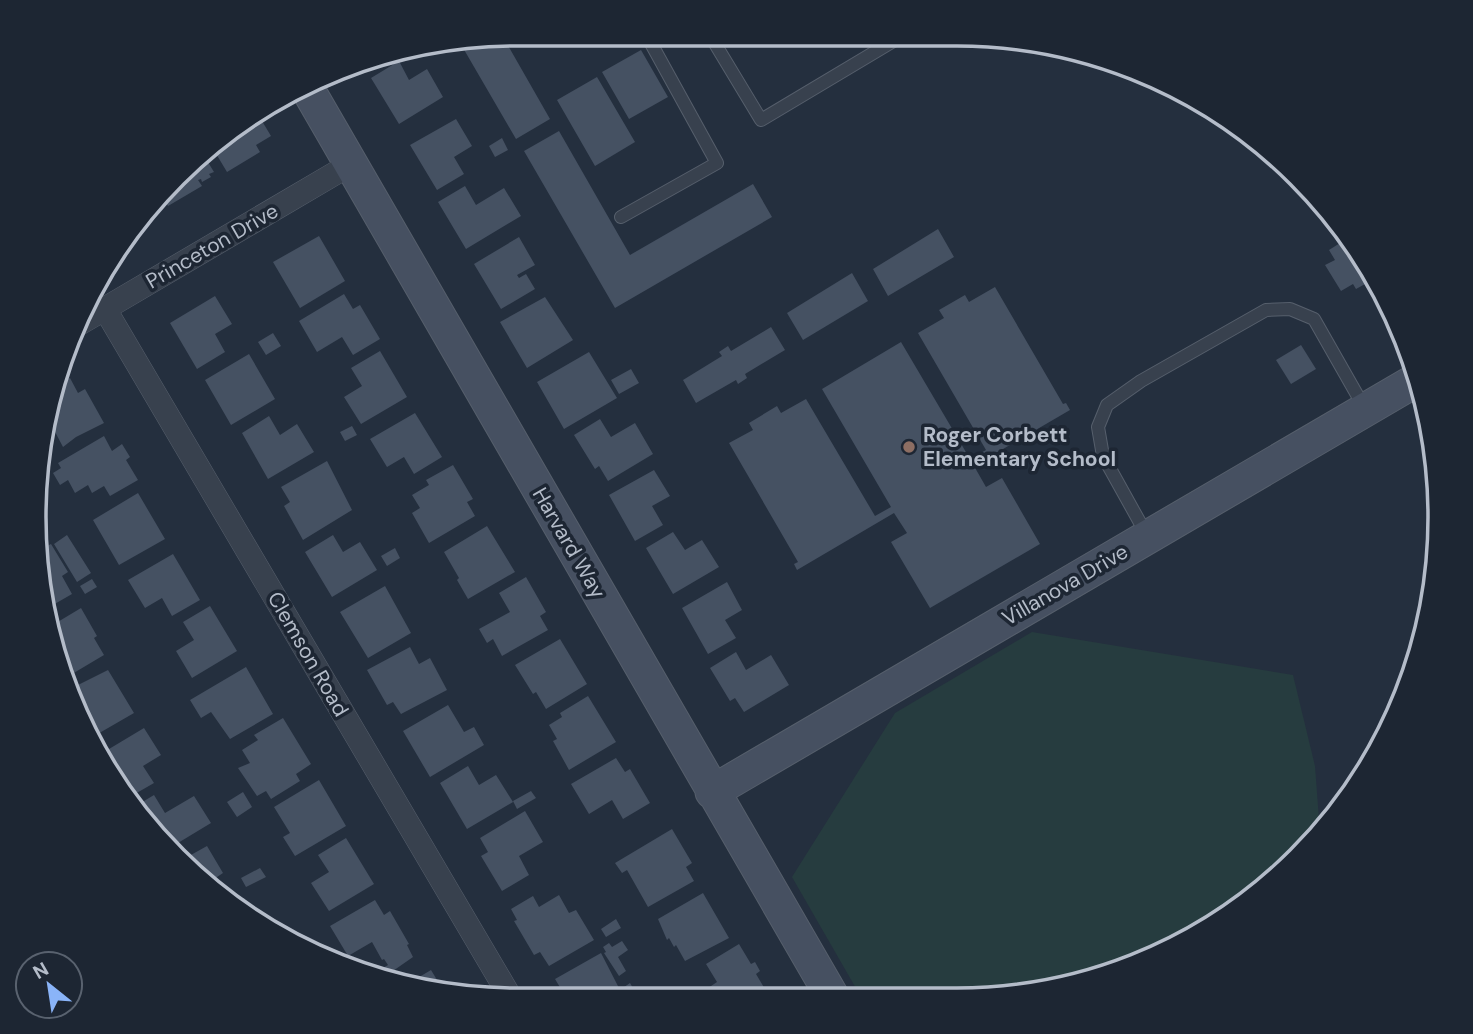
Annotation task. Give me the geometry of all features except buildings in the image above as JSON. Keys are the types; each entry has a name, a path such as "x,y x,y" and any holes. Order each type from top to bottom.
{"street":[{"name":"Harvard Way","path":"310,93 827,988"},
{"name":"Princeton Drive","path":"90,318 351,164"},
{"name":"Clemson Road","path":"105,309 505,988"},
{"name":"Villanova Drive","path":"712,792 1408,385"}],"lane":[{"path":"621,217 717,163 653,46"},
{"path":"716,46 761,120 885,46"},
{"path":"1148,537 1103,456 1098,427 1107,405 1141,381 1266,310 1290,309 1314,319 1366,410"}],"green space":[{"path":"1032,632 1293,675 1315,766 1319,817 1289,850 1243,891 1192,925 1136,953 1078,972 1018,984 956,988 856,988 792,877 895,713"}],"place":[{"name":"Roger Corbett Elementary School","path":"909,447"}]}
